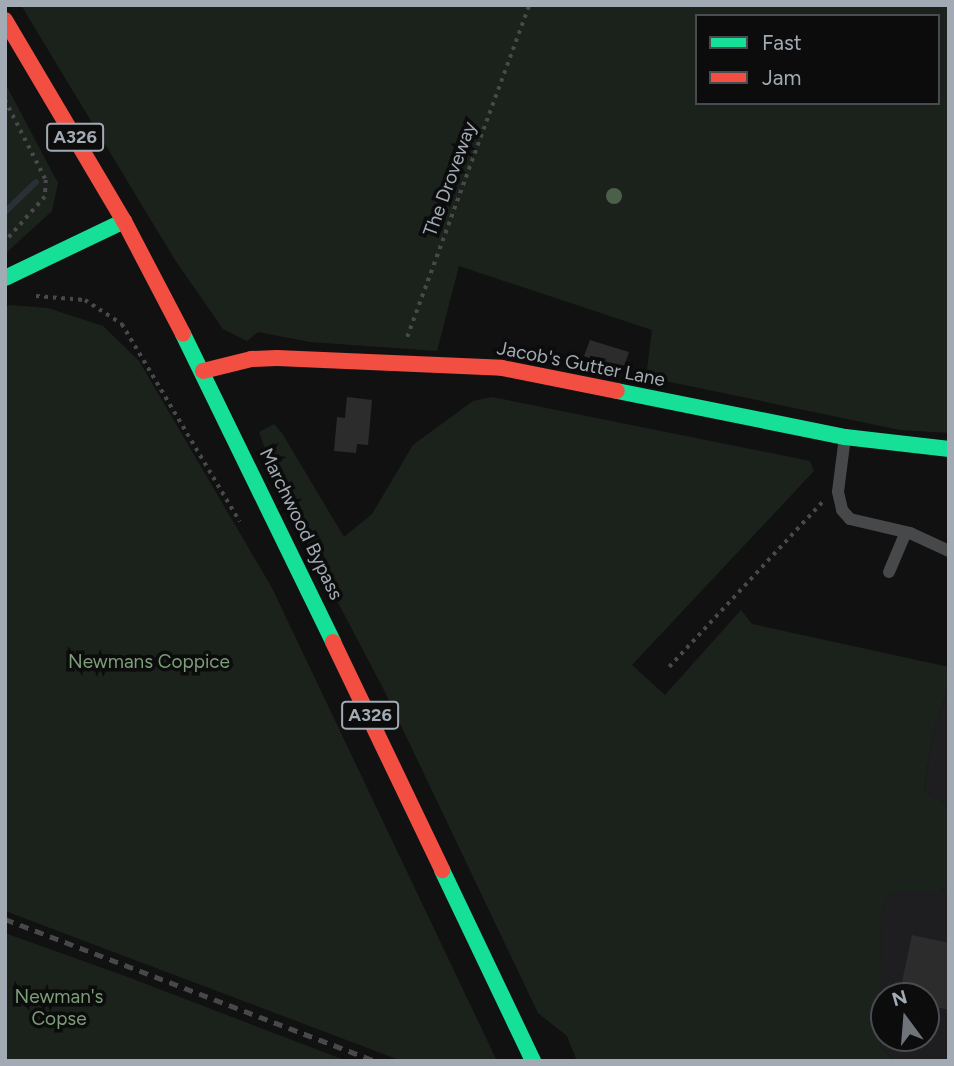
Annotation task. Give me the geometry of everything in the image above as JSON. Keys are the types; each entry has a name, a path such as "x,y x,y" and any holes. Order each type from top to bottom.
{"main road":[{"name":"Marchwood Bypass","path":"5,20 124,221 203,371 533,1061"},
{"path":"5,278 124,221"},
{"name":"Jacob's Gutter Lane","path":"203,371 251,359 397,362 502,369 845,437 949,449"}],"lane":[{"path":"845,437 838,492 842,510 850,519 906,532 949,551"},
{"path":"889,572 906,532"}],"path":[{"name":"The Droveway","path":"397,362 529,5"},
{"path":"5,100 46,180 45,197 5,242"},
{"path":"34,296 85,300 122,324 247,534"},
{"path":"669,667 819,504 838,492"}],"shaded area":[{"path":"949,685 949,806 924,791 932,737"},
{"path":"949,885 949,1061 895,1061 886,1052 940,1052 940,982 881,982 882,909 888,891 941,891"}],"green space":[{"path":"21,5 949,5 949,433 900,430 646,377 652,330 459,266 437,351 310,342 258,332 247,341 223,329 175,260"},
{"path":"5,83 58,183 52,211 5,254"},
{"name":"Newmans Coppice","path":"10,305 48,308 103,326 139,361 272,588 497,1061 402,1061 5,911 5,307"},
{"path":"492,397 810,461 814,471 632,665 665,695 741,610 752,624 949,667 949,685 932,737 924,791 949,806 949,885 941,891 889,891 882,909 881,982 870,982 870,1052 886,1052 895,1061 577,1061 567,1036 538,1013 385,692 283,498 259,432 274,424 282,433 344,537 372,514 413,445 473,401"},
{"name":"Newman's Copse","path":"5,933 125,976 347,1061 5,1061"}],"building":[{"path":"590,340 629,352 623,369 584,356"},
{"path":"347,397 372,400 368,445 357,444 356,453 334,451 337,417 345,418"},
{"path":"912,935 949,943 949,1010 940,1008 940,982 902,982"}],"waterway":[{"path":"5,212 36,182"}],"railway":[{"path":"5,919 375,1061"}],"traffic: fast":[{"path":"5,278 124,221"},
{"path":"183,334 333,642"},
{"path":"617,391 845,437 949,449"},
{"path":"442,870 533,1061"}],"traffic: jam":[{"path":"5,20 124,221 183,334"},
{"path":"203,371 251,359 277,358 502,368 617,391"},
{"path":"333,642 442,870"}]}
